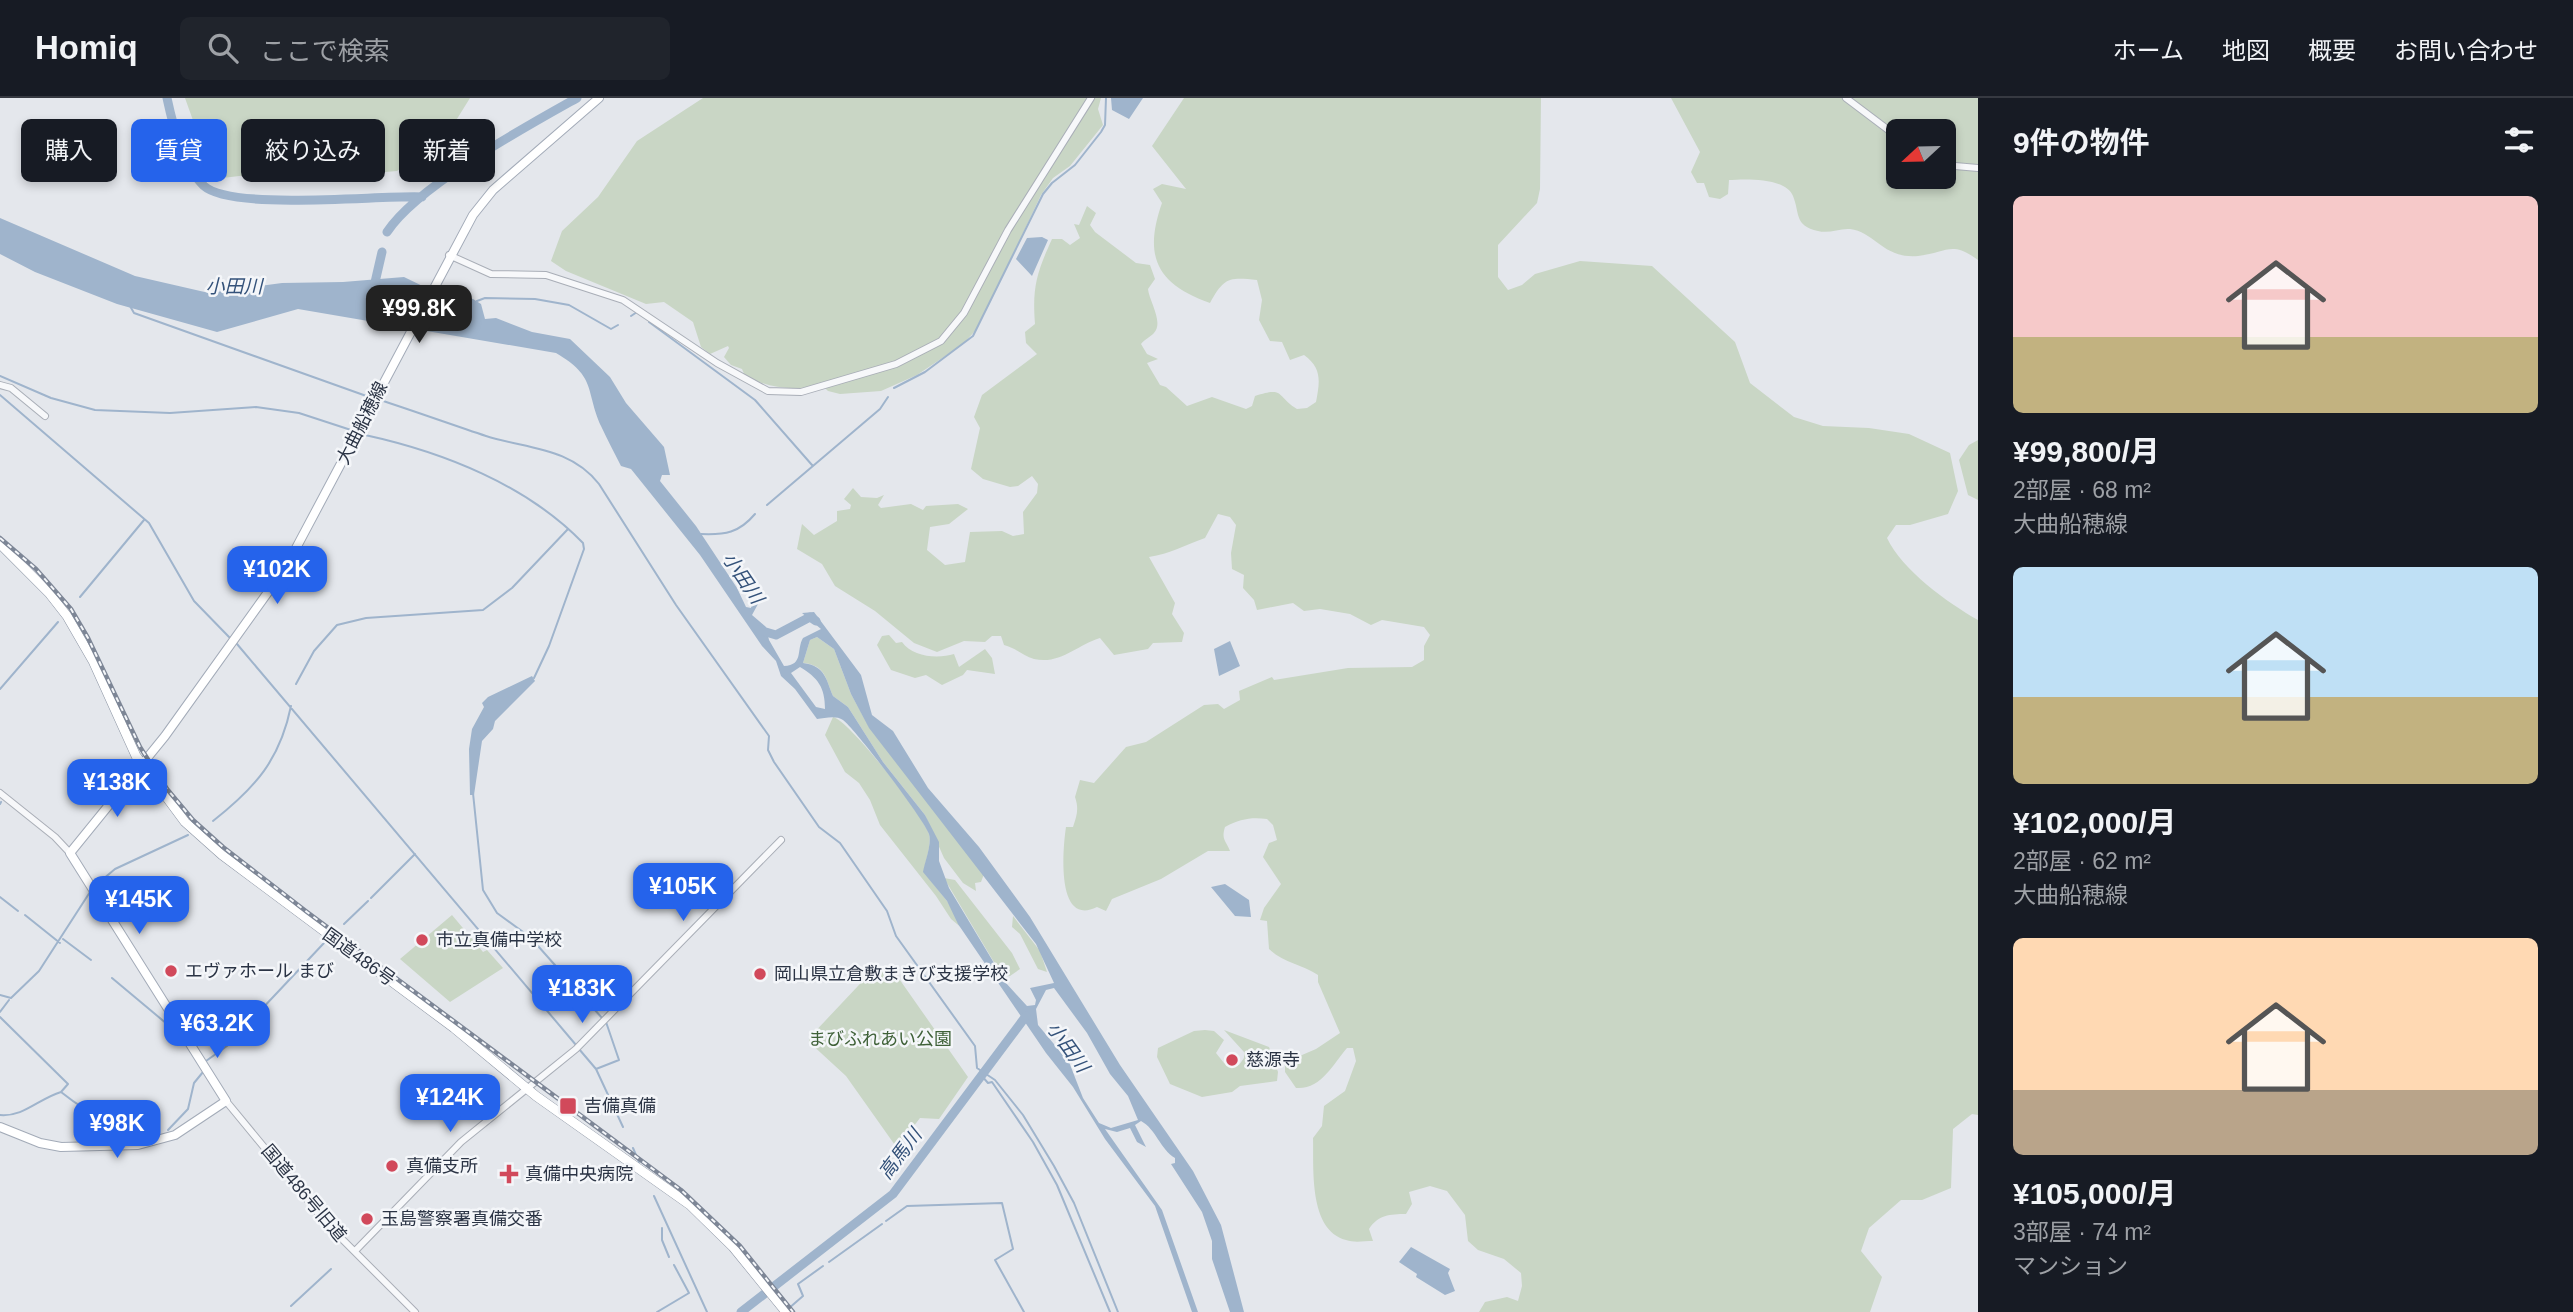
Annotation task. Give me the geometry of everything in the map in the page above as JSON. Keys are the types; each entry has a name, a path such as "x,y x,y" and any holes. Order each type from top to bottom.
{"highway":[{"name":"国道486号","path":"0,544 50,593 67,616 93,661 142,766 186,822 222,855 454,1028 527,1088 660,1182 711,1224 786,1312"}],"main road":[{"name":"大曲船穂線","path":"70,853 142,766 286,568 472,215 493,190 599,98"},
{"path":"0,1127 56,1146 138,1145 175,1135 226,1101 70,853"}],"street":[{"path":"448,258 491,274 545,275 623,300 717,363 768,391 801,392 824,387 918,356 949,333 964,313 1051,158 1091,98"},
{"path":"1846,98 1886,128"},
{"path":"1956,166 1978,168"},
{"path":"0,385 11,388 45,416"},
{"path":"0,793 55,836 70,853"},
{"path":"355,1251 461,1142 578,1048 781,840"},
{"name":"国道486号旧道","path":"226,1101 268,1149 306,1200 415,1312"}],"green space":[{"path":"185,98 470,98 457,119 399,119 399,170 385,172 385,119 241,119 241,176 227,177 227,119 193,119"},
{"path":"703,98 1101,98 1098,109 1103,125 1070,166 1053,178 1041,195 989,305 975,331 963,344 917,375 881,391 840,394 828,391 821,384 782,388 745,376 742,369 731,365 724,357 728,346 710,354 701,347 693,322 664,302 646,304 566,271 551,261 562,231 598,197 637,141"},
{"path":"1184,98 1541,98 1540,189 1537,203 1498,245 1498,277 1508,290 1522,285 1535,274 1580,261 1652,266 1735,342 1750,383 1794,417 1823,426 1869,428 1909,434 1950,453 1958,491 1948,514 1910,525 1896,525 1887,538 1914,574 1953,605 1978,620 1978,1115 1972,1114 1953,1129 1951,1188 1922,1200 1901,1200 1869,1228 1861,1251 1882,1277 1870,1312 1479,1312 1485,1302 1507,1297 1518,1301 1522,1286 1521,1273 1504,1259 1478,1250 1468,1241 1465,1215 1447,1191 1430,1186 1409,1192 1412,1204 1406,1214 1390,1215 1376,1221 1369,1229 1373,1241 1349,1241 1334,1234 1319,1211 1314,1180 1313,1138 1322,1126 1324,1106 1345,1091 1356,1061 1353,1048 1347,1048 1326,1075 1305,1088 1296,1088 1285,1072 1285,1063 1291,1067 1295,1058 1316,1049 1340,1033 1318,982 1318,975 1269,949 1267,921 1260,920 1264,908 1281,884 1263,857 1269,843 1277,840 1273,825 1267,819 1261,818 1236,822 1225,827 1224,831 1230,851 1208,851 1161,879 1112,899 1106,911 1097,907 1083,910 1074,906 1068,896 1063,867 1066,827 1073,827 1077,805 1075,797 1080,780 1094,783 1126,747 1146,742 1204,705 1218,704 1224,709 1240,700 1239,691 1272,677 1274,680 1348,668 1412,667 1424,660 1424,646 1430,635 1424,627 1382,620 1371,625 1350,614 1320,609 1304,611 1293,603 1257,610 1254,600 1243,588 1244,575 1232,569 1231,553 1236,525 1230,517 1218,514 1205,538 1171,552 1149,557 1175,603 1172,614 1184,633 1182,642 1153,643 1148,649 1114,655 1100,638 1060,657 1034,659 1004,645 1001,636 992,636 985,642 964,641 937,652 914,643 875,611 835,586 822,564 797,549 802,524 814,535 837,521 837,511 850,509 851,505 844,499 853,488 861,497 877,498 884,495 878,505 881,508 911,504 923,510 926,506 958,504 968,509 949,524 930,527 927,550 945,565 965,562 970,532 1002,531 1013,536 1024,534 1023,512 1037,493 1038,484 1032,476 1018,486 1010,487 983,479 971,469 980,428 974,417 982,395 1037,354 1026,343 1025,332 1035,324 1034,300 1039,271 1052,239 1062,239 1070,245 1080,238 1074,224 1079,225 1087,206 1096,213 1090,225 1095,232 1136,263 1150,265 1155,279 1148,289 1157,328 1141,344 1147,354 1158,359 1147,363 1160,385 1166,387 1187,406 1212,397 1246,409 1252,406 1255,396 1271,392 1276,392 1297,409 1307,408 1316,402 1319,381 1314,365 1304,355 1290,360 1282,342 1270,341 1259,320 1262,300 1257,280 1228,281 1219,288 1210,303 1177,287 1159,266 1154,239 1162,203 1153,189 1162,184 1186,189 1152,146"},
{"path":"1671,98 1978,98 1978,260 1955,249 1906,256 1888,250 1859,231 1846,229 1822,232 1810,229 1801,222 1793,196 1782,185 1754,180 1729,180 1728,194 1720,199 1709,197 1704,183 1697,183 1691,172 1700,152"},
{"path":"1978,440 1978,500 1968,495 1959,460 1969,445"},
{"path":"889,635 896,643 902,642 919,654 954,654 959,667 985,649 992,658 995,674 967,670 963,675 942,685 926,675 915,678 891,670 877,645 882,636"},
{"path":"817,637 834,649 851,694 869,727 984,874 981,882 975,883 976,891 963,883 944,858 925,815 883,762 848,707 833,696 821,670 803,663 810,640"},
{"path":"833,717 869,750 924,824 930,838 924,872 947,901 963,929 951,919 880,825 870,800 859,783 845,772 825,735"},
{"path":"944,878 955,880 1012,953 1020,969 1010,976 1001,974"},
{"path":"452,915 483,952 487,950 503,968 450,1002 400,959"},
{"path":"1013,916 1040,951 1047,972 1038,969 1020,934 1012,927"},
{"name":"まびふれあい公園","path":"874,969 895,973 968,1077 939,1119 920,1118 897,1148 846,1076 809,1042 809,1038"},
{"path":"1224,1030 1269,1047 1278,1072 1277,1081 1240,1086 1232,1092 1202,1097 1170,1084 1157,1057 1158,1048 1194,1031 1214,1031 1224,1040 1216,1053 1224,1063 1239,1065 1244,1058 1244,1052"}],"water":[{"path":"1111,98 1143,98 1129,119 1112,110"},
{"path":"0,218 135,276 209,293 282,283 404,277 439,294 473,299 481,304 485,319 496,318 532,332 570,339 610,377 626,403 664,447 670,475 662,475 660,481 696,526 737,588 746,607 751,608 753,594 756,595 758,604 752,615 766,627 769,640 784,666 797,660 803,638 821,629 802,613 814,612 861,675 872,715 893,731 928,788 979,847 1030,917 1120,1065 1193,1171 1221,1225 1244,1312 1230,1312 1212,1259 1212,1241 1202,1212 1171,1164 1175,1163 1175,1158 1141,1121 1135,1125 1146,1147 1137,1142 1130,1128 1117,1132 1105,1129 1162,1210 1198,1312 1192,1312 1155,1206 1105,1139 1073,1087 1046,1053 958,924 947,901 923,872 930,843 929,834 915,811 850,727 837,718 817,719 795,689 781,676 776,661 762,646 700,555 631,469 621,466 596,414 588,385 578,369 556,353 298,309 217,332 117,304 35,272 0,254","holes":["817,637 834,649 851,694 869,728 1036,944 1054,983 1030,988 1036,1000 1035,1005 1027,1006 1006,983 949,888 939,861 939,842 925,815 883,762 848,707 833,696 821,671 803,663 810,640","800,667 819,684 824,695 825,709 816,707 791,673","1054,988 1087,1033 1110,1074 1128,1096 1138,1120 1111,1128 1099,1123 1083,1098 1069,1062 1038,1025 1036,1009 1046,990"]},
{"path":"1042,237 1048,240 1032,276 1016,259 1027,238"},
{"path":"1230,641 1240,666 1219,676 1214,649"},
{"path":"532,676 535,681 495,721 493,729 482,741 474,795 470,795 469,749 472,729 484,707 482,703 488,697"},
{"path":"1225,884 1249,900 1251,917 1235,916 1211,887"},
{"path":"1411,1247 1450,1269 1448,1273 1455,1291 1445,1295 1416,1277 1417,1274 1399,1262"}],"waterway":[{"path":"167,98 176,133 190,168 204,186 220,194 274,200 422,197"},
{"path":"387,232 402,214 447,177 577,98"},
{"path":"894,388 925,372 973,336 1043,194 1052,183 1075,165 1105,125 1106,98"},
{"path":"373,291 382,252"},
{"path":"477,301 485,298 535,299 569,305 611,329 618,325"},
{"path":"130,306 134,313 372,398"},
{"path":"631,316 637,312"},
{"path":"649,322 755,400 812,465"},
{"path":"0,376 51,398 95,410 170,413 256,407 299,413 351,430"},
{"path":"0,395 149,523 194,601 230,638"},
{"path":"767,505 880,409 888,397"},
{"path":"377,399 486,436 561,456 588,472 599,484 676,605 769,736 768,750 774,762 819,827 840,843 887,911 896,936 975,1046 977,1068 995,1080 1023,1115 1074,1203 1118,1312"},
{"path":"365,435 424,451 482,474 536,504 561,522 583,543 584,549 549,646 534,678"},
{"path":"701,534 731,532 755,514"},
{"path":"80,597 144,520"},
{"path":"296,684 314,651 337,625 366,618 483,610 512,588 568,529"},
{"path":"759,630 776,635 810,617 816,621"},
{"path":"0,689 58,622"},
{"path":"237,644 576,1045"},
{"path":"213,821 241,797 264,771 280,742 291,706"},
{"path":"473,793 483,890 497,913 530,937 602,1018"},
{"path":"96,885 115,869 188,835"},
{"path":"371,898 415,854"},
{"path":"0,995 11,998 39,971 90,892"},
{"path":"0,897 18,911"},
{"path":"344,924 368,901"},
{"path":"25,915 60,943"},
{"path":"63,939 91,960"},
{"path":"206,1061 227,1046 324,943"},
{"path":"112,978 173,1029"},
{"path":"0,1012 9,1000"},
{"name":"高馬川","path":"741,1312 893,1194 1026,1016"},
{"path":"0,1017 68,1084 61,1092"},
{"path":"596,1069 619,1060 606,1022"},
{"path":"579,1049 596,1069 623,1127"},
{"path":"168,1130 188,1109 194,1083 203,1072"},
{"path":"981,1075 988,1083 992,1082 1033,1142 1057,1185 1110,1312"},
{"path":"0,1115 24,1110 61,1092 106,1120 131,1126 159,1126"},
{"path":"633,1148 639,1162"},
{"path":"654,1196 707,1312"},
{"path":"886,1221 907,1206 1002,1203 1013,1249 995,1260 1024,1312"},
{"path":"829,1262 882,1224"},
{"path":"662,1228 662,1240 669,1257"},
{"path":"657,1312 689,1293 674,1265"},
{"path":"788,1309 803,1296 798,1284 823,1266"},
{"path":"291,1306 331,1269"}],"railway":[{"path":"0,538 36,569 71,609 88,638 140,747 167,789 193,820 223,847 307,912 681,1190 740,1246 793,1312"}],"place":[{"name":"市立真備中学校","path":"422,940"},
{"name":"エヴァホール まび","path":"171,971"},
{"name":"岡山県立倉敷まきび支援学校","path":"760,974"},
{"name":"慈源寺","path":"1232,1060"},
{"name":"吉備真備","path":"568,1106"},
{"name":"真備支所","path":"392,1166"},
{"name":"真備中央病院","path":"509,1174"},
{"name":"玉島警察署真備交番","path":"367,1219"}],"water label":[{"name":"小田川","path":"234,286"},
{"name":"小田川","path":"743,578"},
{"name":"小田川","path":"1068,1047"}]}
